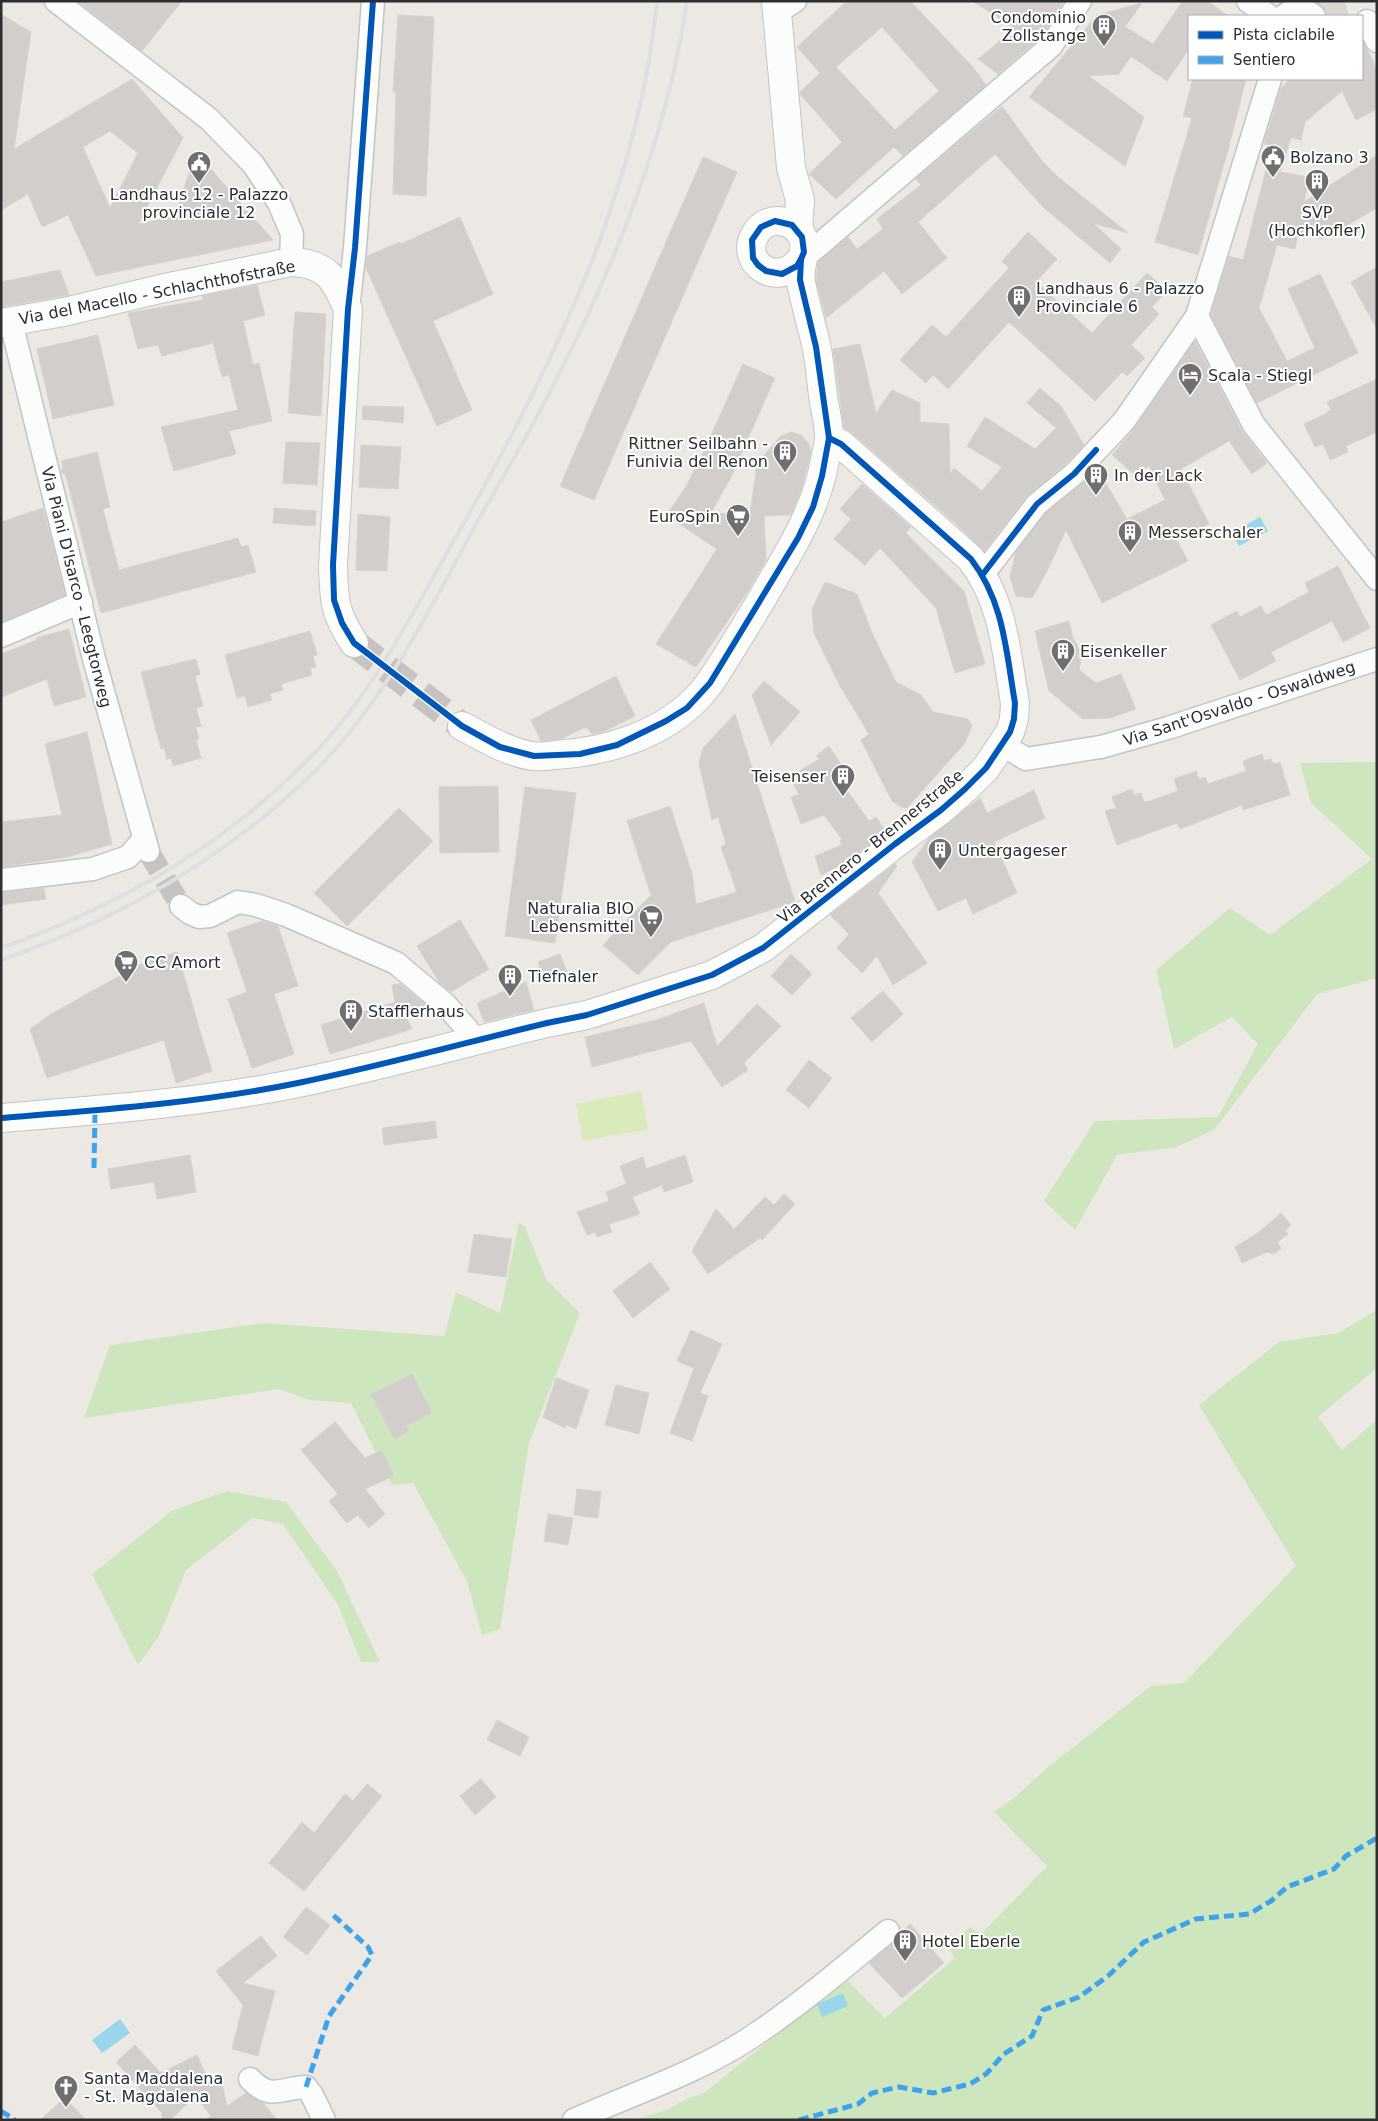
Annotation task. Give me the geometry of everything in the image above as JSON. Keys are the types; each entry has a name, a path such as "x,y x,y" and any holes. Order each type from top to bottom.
{"street":[{"path":"56,1 209,119 253,164 279,203 292,234 291,262"},
{"path":"354,643 342,623 334,600 333,565 348,309 355,248 374,1"},
{"path":"767,223 784,221 801,247 812,251 1051,46 1080,1"},
{"path":"1248,1 1268,15"},
{"path":"462,726 500,747 534,756 580,754 606,748 643,734 687,708 710,683 798,538 813,507 822,476 829,438 816,347 800,280 800,200 791,168 783,5"},
{"path":"1285,15 1300,9 1311,9"},
{"path":"1368,19 1377,41"},
{"path":"983,574 1037,504 1074,474 1124,421 1197,316 1270,80"},
{"path":"791,168 776,209 767,223 756,232 752,240 751,249 758,266 774,274 790,271 801,247"},
{"name":"Via del Macello - Schlachthofstraße","path":"6,323 291,262 308,263 322,269 338,285 348,309"},
{"path":"774,274 800,328 816,347"},
{"path":"1197,316 1254,425 1377,578"},
{"name":"Via Piani D'Isarco - Leegtorweg","path":"1,880 93,869 128,857 146,845 6,323"},
{"name":"Via Brennero - Brennerstraße","path":"1,1118 200,1099 298,1083 587,1015 712,975 763,948 941,810 986,768 1003,745 1012,726 1015,703 996,603 983,574 971,559 841,444 829,438"},
{"path":"1,636 81,602"},
{"name":"Via Sant'Osvaldo - Oswaldweg","path":"1003,745 1026,759 1101,747 1168,728 1377,659"},
{"path":"181,906 199,917 210,916 238,902 256,905 286,915 396,963 446,1005 467,1028 471,1041"},
{"path":"574,2120 640,2094 715,2058 753,2036 888,1931"},
{"path":"250,2080 258,2088 266,2092 306,2087 324,2120"}],"green space":[{"path":"1377,762 1377,978 1317,994 1214,1130 1176,1147 1117,1155 1075,1230 1044,1201 1095,1121 1218,1117 1258,1044 1232,1017 1174,1049 1156,970 1230,908 1270,935 1372,859 1311,803 1300,763"},
{"path":"641,1091 648,1129 583,1141 576,1104"},
{"path":"519,1223 525,1227 546,1279 580,1313 529,1443 500,1629 482,1635 467,1581 413,1483 392,1485 351,1403 309,1400 279,1389 84,1418 110,1345 263,1323 444,1336 456,1292 500,1313"},
{"path":"1377,1310 1377,1368 1318,1417 1342,1450 1377,1420 1377,2120 635,2120 666,2110 689,2098 704,2093 846,1979 885,2018 955,1958 947,1946 970,1927 981,1934 1047,1866 994,1812 1014,1798 1048,1767 1151,1686 1184,1683 1296,1566 1199,1405 1279,1342 1338,1333"},
{"path":"227,1491 286,1502 337,1571 380,1662 361,1662 338,1605 283,1524 253,1518 186,1570 159,1636 138,1665 92,1574 173,1510"}],"shaded area":[{"path":"1280,1 1345,1 1349,15 1272,15"}],"water":[{"path":"1260,517 1268,531 1239,546 1232,533"},
{"path":"843,1993 848,2006 822,2017 817,2004"},
{"path":"120,2019 130,2033 102,2053 92,2040"}],"building":[{"path":"78,1 182,1 142,51"},
{"path":"847,1 910,1 971,65 986,85 903,156 894,147 836,199 809,174 842,142 800,94 820,73 797,47","holes":["882,27 939,91 895,130 836,67"]},
{"path":"972,1 1064,1 1041,37 998,74 978,59 1015,28"},
{"path":"1183,1 1207,1 1227,15 1188,15 1188,50 1167,81 1131,56 1119,74 1089,76 1144,117 1125,166 1029,97 1097,15 1142,3 1125,27 1153,44"},
{"name":"Landhaus 12 - Palazzo provinciale 12","path":"1,14 31,32 14,149 132,79 183,138 138,224 175,216 196,152 273,240 96,276 68,215 42,227 28,194 1,210","holes":["110,131 138,153 110,208 83,147"]},
{"path":"398,15 434,17 426,196 393,194 396,92 393,92"},
{"path":"1363,42 1377,69 1377,109 1356,120 1342,91 1305,122 1301,140 1291,137 1280,172 1309,177 1304,202 1377,155 1377,208 1323,239 1298,233 1295,249 1277,245 1259,308 1287,361 1315,348 1288,289 1320,274 1358,353 1257,403 1211,315 1229,256 1243,260 1272,146 1264,144 1281,88 1289,80 1363,80"},
{"path":"1193,80 1246,80 1198,255 1155,242 1192,118 1183,116"},
{"path":"1002,106 1042,161 1058,177 1128,233 1093,223 1121,249 1110,263 1044,208 995,154 918,222 947,258 902,294 884,271 826,318 816,280 818,262 848,237 857,249 883,229 877,219 921,185 916,179 920,175"},
{"path":"703,157 737,172 594,500 560,486"},
{"path":"460,217 493,294 433,321 472,410 437,426 366,268 367,256 400,242 401,244"},
{"name":"Landhaus 6 - Palazzo Provinciale 6","path":"1028,232 1057,259 1036,282 1092,333 1147,273 1167,291 1152,307 1159,314 1131,345 1145,358 1127,376 1122,372 1095,401 1009,322 948,389 933,375 926,383 900,360 932,325 946,337 1009,268 1002,261"},
{"path":"1377,267 1377,329 1351,282"},
{"path":"60,270 69,295 1,307 1,282"},
{"path":"257,285 265,315 243,321 253,365 259,363 272,421 229,431 236,454 174,471 161,427 238,410 229,375 222,377 213,343 162,356 158,345 138,349 128,313 203,300 202,296"},
{"path":"295,312 326,314 321,416 288,413"},
{"path":"98,335 114,405 53,419 37,349"},
{"path":"1195,341 1242,431 1267,463 1252,474 1229,441 1181,469 1209,524 1176,539 1188,561 1102,603 1066,530 1032,598 1016,596 1010,577 1016,552 1046,513 1082,484 1097,468 1127,519 1165,500 1149,466 1135,475 1112,455 1135,428"},
{"path":"860,344 876,413 892,390 920,403 920,422 949,424 950,474 954,468 982,491 1002,467 967,446 985,417 1035,449 1056,428 1027,403 1040,388 1061,406 1084,445 1027,496 984,551 955,523 851,432 844,428 833,349"},
{"path":"743,364 775,378 730,479 711,513 750,515 757,463 781,436 791,432 801,435 809,444 811,452 802,488 791,515 764,516 766,560 748,591 696,667 656,644 717,549 666,515 684,490 699,462"},
{"path":"1377,379 1377,432 1346,446 1348,452 1330,460 1323,444 1315,447 1304,424 1328,413 1331,410 1327,402"},
{"path":"363,406 404,407 403,423 362,419"},
{"path":"286,442 320,443 317,485 283,483"},
{"path":"361,445 401,447 398,489 359,487"},
{"path":"97,452 110,507 103,509 119,570 238,538 241,547 248,545 256,572 101,613 66,476 61,472 63,467 62,461"},
{"path":"862,484 911,527 906,533 964,591 985,664 955,673 936,608 880,548 865,565 834,539 851,519 840,509"},
{"path":"43,508 65,595 1,622 1,522"},
{"path":"274,508 316,511 315,526 273,523"},
{"path":"358,514 390,517 387,571 356,570"},
{"path":"1338,566 1370,628 1343,642 1332,621 1271,652 1276,661 1240,680 1211,625 1237,611 1240,617 1261,606 1266,615 1309,592 1305,583"},
{"path":"825,582 857,594 872,633 896,682 921,695 933,712 968,719 972,726 965,743 907,808 901,807 892,801 861,740 869,734 840,686 814,633 812,609"},
{"name":"Eisenkeller","path":"1069,621 1073,638 1082,654 1079,670 1096,683 1121,674 1136,709 1110,718 1083,719 1049,691 1035,631"},
{"path":"69,629 86,697 54,706 47,679 1,697 1,654 37,640 36,638"},
{"path":"310,631 317,655 313,656 316,667 310,668 312,675 281,684 283,690 270,694 272,700 248,707 245,696 237,698 225,655"},
{"path":"196,659 200,674 195,676 203,706 196,708 201,726 196,727 199,739 196,740 201,758 173,766 171,758 167,759 164,748 161,749 141,672"},
{"path":"616,676 635,716 605,731 592,734 586,727 561,739 541,741 531,720"},
{"path":"764,681 800,712 771,745 752,695"},
{"path":"735,714 795,902 671,942 638,975 603,945 651,895 627,821 670,806 692,874 696,904 737,892 721,847 726,844 718,817 712,820 699,763 703,748"},
{"path":"87,732 112,844 67,857 1,867 1,822 62,815 45,744"},
{"path":"829,746 841,764 836,775 869,821 876,817 886,832 847,862 821,875 815,856 842,845 840,841 842,839 824,815 801,824 791,797 799,795 790,777 819,759 816,756"},
{"path":"1262,754 1264,761 1271,759 1273,764 1280,762 1290,795 1243,810 1242,805 1180,829 1177,823 1117,845 1105,811 1116,808 1112,797 1132,789 1134,795 1141,793 1144,802 1150,801 1178,791 1174,779 1196,771 1199,779 1205,777 1208,784 1246,771 1243,761"},
{"path":"498,786 499,852 440,853 439,787"},
{"path":"525,787 576,793 555,943 505,936"},
{"path":"1034,790 1045,818 994,842 1017,893 973,914 966,898 938,911 912,862 930,837 980,798 987,813"},
{"path":"399,808 433,841 347,926 314,893"},
{"path":"895,864 897,866 878,893 927,963 893,985 877,956 862,973 837,948 849,934 830,915"},
{"path":"44,888 46,899 1,905 1,893"},
{"path":"460,920 489,969 451,992 439,982 417,946"},
{"path":"262,921 278,926 298,986 274,994 294,1054 252,1068 228,999 247,992 227,933"},
{"path":"177,952 212,1071 176,1083 164,1040 47,1078 30,1029 51,1014 141,964"},
{"path":"560,954 568,975 547,984 538,962"},
{"path":"791,954 812,974 792,995 771,976"},
{"name":"Tiefnaler","path":"526,982 534,1010 484,1022 477,1003"},
{"path":"400,984 427,1006 407,1018 412,1029 330,1054 321,1025 395,1002 392,985"},
{"path":"883,991 903,1014 872,1042 851,1018"},
{"path":"704,1003 717,1046 757,1004 781,1026 744,1063 748,1070 722,1087 691,1041 592,1067 585,1037 656,1020"},
{"path":"809,1060 832,1078 809,1108 786,1090"},
{"path":"435,1121 437,1138 384,1145 382,1128"},
{"path":"190,1155 196,1192 157,1199 154,1182 111,1189 108,1169"},
{"path":"685,1155 693,1182 664,1192 662,1185 632,1197 640,1214 609,1224 612,1232 597,1237 595,1232 587,1235 577,1212 609,1201 606,1192 626,1184 620,1166 643,1157 646,1169"},
{"path":"784,1194 795,1204 762,1240 760,1238 708,1274 692,1251 716,1209 734,1229 765,1197 774,1205"},
{"path":"1281,1213 1291,1225 1285,1231 1288,1234 1278,1242 1281,1249 1273,1254 1267,1252 1242,1263 1235,1247 1258,1233"},
{"path":"474,1234 512,1239 506,1277 468,1272"},
{"path":"650,1262 670,1289 633,1318 613,1291"},
{"path":"691,1330 722,1344 700,1393 708,1396 692,1441 670,1433 694,1368 677,1361"},
{"path":"412,1374 432,1413 406,1426 409,1431 394,1439 371,1394"},
{"path":"556,1378 589,1390 576,1429 566,1425 565,1428 543,1417"},
{"path":"616,1385 649,1393 639,1434 605,1425"},
{"path":"335,1422 365,1458 382,1450 394,1476 365,1489 385,1514 369,1528 358,1515 347,1523 329,1501 338,1494 301,1450"},
{"path":"577,1489 601,1492 598,1518 574,1515"},
{"path":"548,1514 573,1518 568,1545 544,1541"},
{"path":"497,1720 529,1737 520,1756 487,1740"},
{"path":"481,1779 496,1797 475,1815 460,1796"},
{"path":"367,1784 382,1796 304,1891 269,1863 302,1822 314,1833 345,1794 353,1801"},
{"path":"306,1907 330,1925 307,1955 283,1937"},
{"name":"Hotel Eberle","path":"910,1924 944,1963 902,1998 869,1963 896,1941 901,1932"},
{"path":"261,1936 277,1956 243,1983 275,1991 258,2056 232,2049 243,2005 216,1971"},
{"path":"135,2045 161,2073 197,2055 209,2082 222,2083 227,2106 246,2093 263,2103 277,2120 205,2120 211,2116 196,2096 170,2120 162,2120 162,2113 116,2062"},
{"name":"Santa Maddalena - St. Magdalena","path":"65,2098 86,2120 40,2120"}],"tunnel":[{"path":"354,643 462,726"},
{"path":"148,851 181,906"}],"railway":[{"path":"1,948 85,914 125,894 163,873 237,823 305,763 327,740 366,690 400,636 518,423 551,356 581,288 608,218 630,147 646,75 657,1"},
{"path":"1,960 86,926 127,906 206,860 278,805 312,774 361,718 382,688 421,624 527,435 580,332 604,279 646,170 677,58 687,1"}],"marked path":[{"path":"94,1168 95,1111"},
{"path":"799,2120 858,2104 872,2093 899,2087 933,2093 970,2084 986,2074 1004,2054 1032,2036 1043,2010 1079,1997 1108,1976 1144,1942 1196,1919 1249,1914 1271,1901 1287,1887 1334,1869 1346,1856 1377,1838"},
{"path":"306,2087 329,2016 372,1955 368,1947 331,1913"},
{"path":"1,2111 15,2120"}],"cycle path":[{"path":"373,1 355,248 348,309 333,565 334,600 342,623 354,643 462,726 500,747 534,756 580,754 617,745 666,721 687,708 710,683 798,538 813,507 822,476 829,438 816,347 800,280 801,259 804,252 802,237 792,225 775,221 761,227 752,240 753,258 766,271 782,274 797,266 801,259"},
{"path":"1,1118 187,1101 298,1083 587,1015 712,975 763,948 941,810 986,768 1010,732 1014,719 1015,703 1006,646 997,610 991,592 971,559 841,444 829,438"},
{"path":"983,574 1037,504 1074,474 1096,450"}],"place":[{"name":"Condominio Zollstange","path":"1104,47"},
{"name":"Bolzano 3","path":"1273,178"},
{"name":"Landhaus 12 - Palazzo provinciale 12","path":"199,184"},
{"name":"SVP (Hochkofler)","path":"1317,202"},
{"name":"Landhaus 6 - Palazzo Provinciale 6","path":"1019,318"},
{"name":"Scala - Stiegl","path":"1190,396"},
{"name":"Rittner Seilbahn - Funivia del Renon","path":"785,473"},
{"name":"In der Lack","path":"1096,496"},
{"name":"EuroSpin","path":"738,537"},
{"name":"Messerschaler","path":"1130,553"},
{"name":"Eisenkeller","path":"1063,672"},
{"name":"Teisenser","path":"843,797"},
{"name":"Untergageser","path":"940,871"},
{"name":"Naturalia BIO Lebensmittel","path":"651,938"},
{"name":"CC Amort","path":"126,983"},
{"name":"Tiefnaler","path":"510,997"},
{"name":"Stafflerhaus","path":"351,1032"},
{"name":"Hotel Eberle","path":"905,1962"},
{"name":"Santa Maddalena - St. Magdalena","path":"66,2108"}]}
